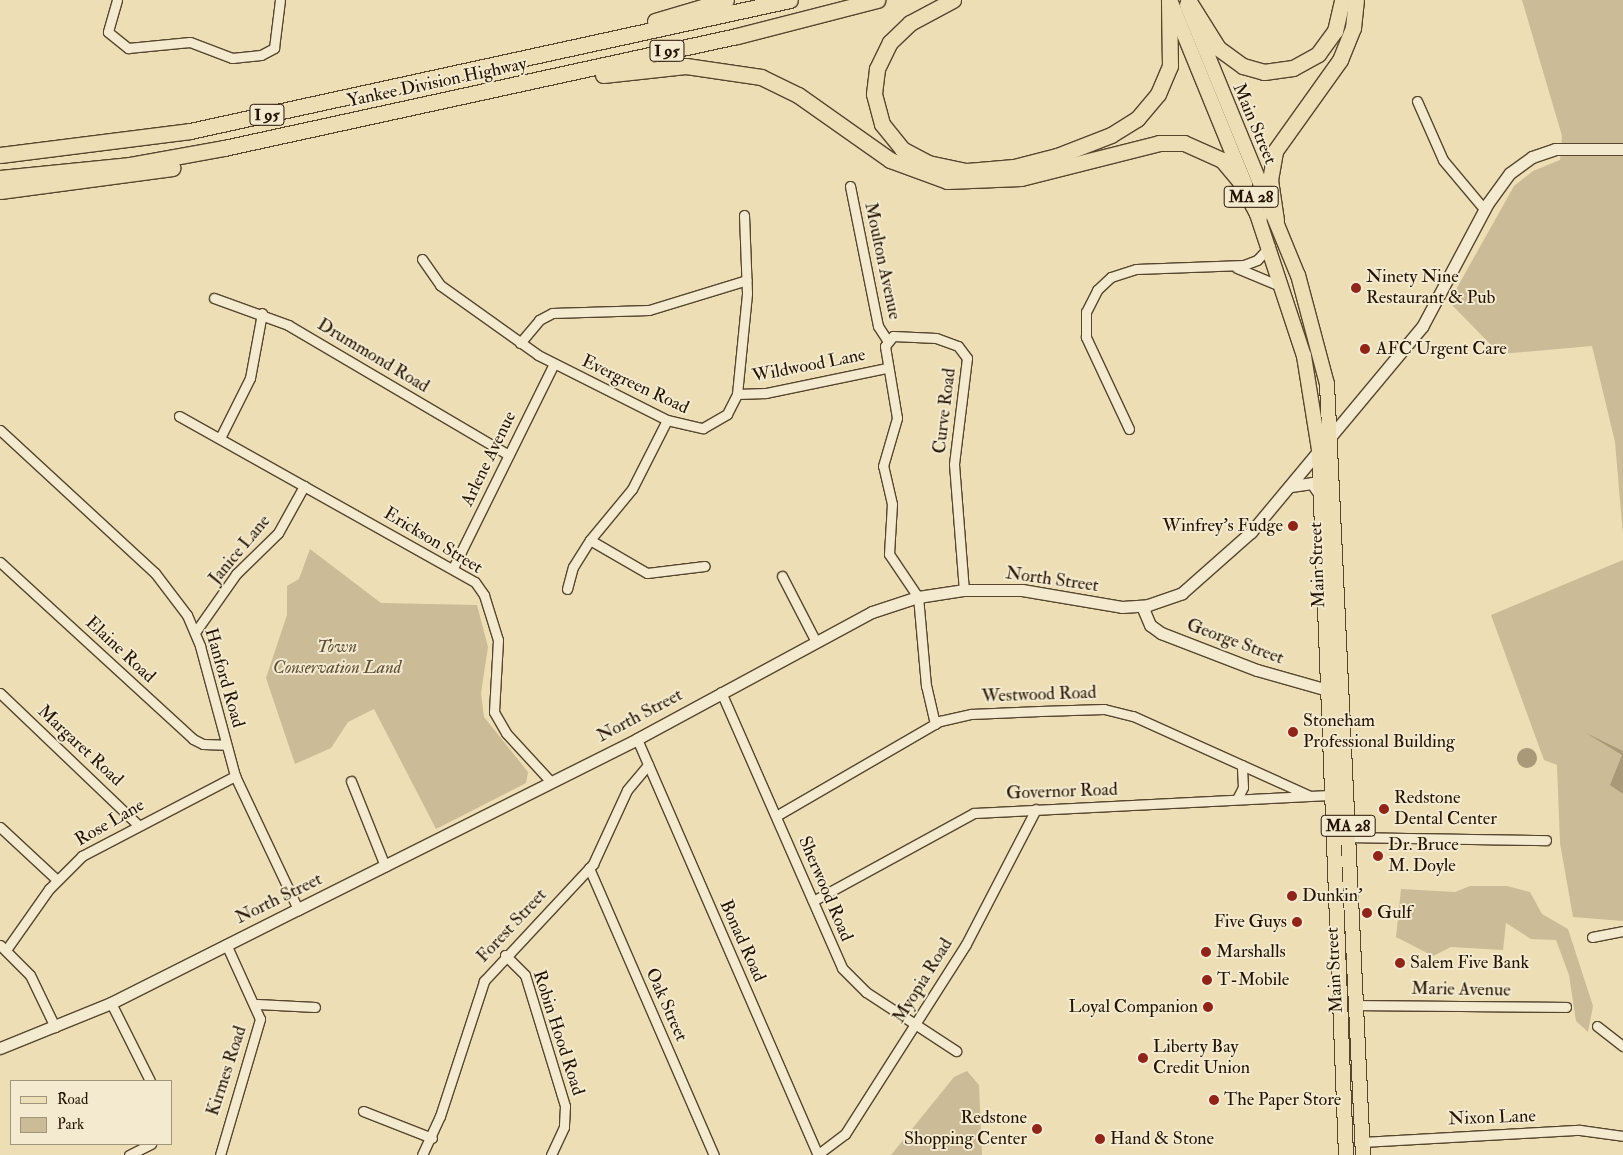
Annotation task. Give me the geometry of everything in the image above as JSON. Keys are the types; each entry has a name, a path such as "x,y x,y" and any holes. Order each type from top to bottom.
{"highway":[{"path":"531,58 726,0"},
{"name":"Yankee Division Highway","path":"0,155 182,133 790,0"},
{"name":"Yankee Division Highway","path":"0,178 130,165 292,133 456,98 877,0"},
{"path":"953,0 910,23 890,42 879,61 874,94 882,124 902,149 928,164 967,171 1014,167 1057,156 1111,135 1137,119 1158,94 1170,66 1169,0"},
{"path":"1187,0 1218,48 1243,66 1264,72 1293,68 1318,54 1335,31 1342,0"},
{"path":"1276,220 1270,180 1275,151 1340,60 1353,28 1356,0"},
{"path":"456,98 656,67 720,68 780,84 890,160 947,181 1001,182 1159,143 1196,145 1229,167 1259,217"},
{"path":"0,191 176,167 226,157 292,133"}],"main road":[{"name":"Main Street","path":"1169,0 1259,217 1285,288 1304,356 1319,450 1331,691 1346,1155"},
{"name":"Main Street","path":"1187,0 1276,220 1317,337 1332,433 1355,1005 1363,1148"}],"street":[{"path":"117,0 108,32 128,48 194,43 232,58 261,55 274,48 280,0"},
{"path":"1417,100 1443,160 1485,210"},
{"name":"North Street","path":"0,1048 111,1003 637,739 815,640 872,612 918,598 964,590 1022,590 1112,607 1142,606 1175,596 1198,581 1240,544 1290,487 1332,433 1426,321 1485,210 1510,173 1540,153 1568,147 1623,149"},
{"name":"Moulton Avenue","path":"850,186 878,326 887,340"},
{"name":"Evergreen Road","path":"422,259 440,286 520,343 554,364 667,420 687,428 708,428 727,414 736,394 747,280 744,214"},
{"path":"1129,429 1087,342 1085,316 1094,294 1112,277 1132,270 1234,267 1254,262 1270,246"},
{"path":"1234,267 1285,288"},
{"path":"520,343 539,320 552,313 649,310 747,280"},
{"name":"Drummond Road","path":"214,298 262,314 509,455"},
{"path":"220,438 250,378 262,314"},
{"name":"Curve Road","path":"887,340 907,334 936,338 958,346 967,358 954,464 964,590"},
{"path":"887,340 887,368 897,418 883,466 892,504 889,554 918,598 926,686 935,724"},
{"name":"Arlene Avenue","path":"453,568 554,364"},
{"name":"Wildwood Lane","path":"736,394 766,393 887,368"},
{"name":"Erickson Street","path":"178,416 453,568 480,588 492,615 498,644 492,696 497,718 551,782"},
{"path":"568,589 573,567 590,540 632,489 667,420"},
{"name":"Hanford Road","path":"0,431 162,580 196,631 235,776 298,909"},
{"path":"1290,487 1312,483 1322,501"},
{"name":"Janice Lane","path":"196,631 236,574 278,533 304,486"},
{"path":"590,540 647,572 705,566"},
{"name":"Elaine Road","path":"0,562 194,740 226,745"},
{"path":"782,576 815,640"},
{"name":"George Street","path":"1142,606 1150,625 1161,633 1257,670 1331,691"},
{"name":"Sherwood Road","path":"722,692 813,901 848,975 915,1024 956,1051"},
{"name":"Margaret Road","path":"0,693 137,824"},
{"name":"Westwood Road","path":"776,816 935,724 972,714 1104,709 1133,716 1310,796"},
{"name":"Bonad Road","path":"637,739 818,1155"},
{"name":"Forest Street","path":"422,1155 432,1138 475,1001 505,955 589,868 627,790 648,765"},
{"path":"1237,799 1243,787 1242,765"},
{"name":"Rose Lane","path":"3,947 56,879 97,846 137,824 235,776"},
{"path":"351,781 384,866"},
{"name":"Governor Road","path":"813,901 962,817 1036,809 1334,795"},
{"name":"Myopia Road","path":"818,1155 845,1134 915,1024 980,920 1036,809"},
{"path":"0,827 56,879"},
{"path":"1349,837 1546,840"},
{"name":"Oak Street","path":"589,868 714,1155"},
{"path":"1592,937 1623,931"},
{"name":"Kirmes Road","path":"220,1155 259,1029 257,1004 226,944"},
{"path":"3,947 30,975 55,1027"},
{"name":"Robin Hood Road","path":"505,955 525,975 565,1106 564,1127 551,1155"},
{"path":"111,1003 150,1080"},
{"path":"257,1004 315,1007"},
{"name":"Marie Avenue","path":"1355,1005 1566,1007"},
{"path":"1597,1026 1623,1046"},
{"path":"363,1110 432,1138"},
{"name":"Nixon Lane","path":"1363,1148 1580,1130 1623,1136"},
{"path":"129,1155 149,1145"}],"green space":[{"path":"1522,0 1623,0 1623,535 1615,442 1592,346 1500,354 1449,302 1514,186 1533,171 1560,160 1562,136"},
{"name":"Town Conservation Land","path":"310,549 381,603 477,605 488,647 481,693 484,717 528,772 526,783 436,829 374,709 348,722 331,748 295,764 266,678 287,615 287,586 299,579"},
{"path":"1623,560 1623,921 1573,917 1560,843 1557,765 1544,760 1491,615"},
{"path":"1470,886 1507,886 1530,892 1542,914 1568,929 1593,1006 1588,1032 1576,1021 1569,975 1556,940 1531,939 1506,923 1503,950 1451,947 1433,956 1396,937 1401,889 1455,892"},
{"path":"967,1071 979,1085 982,1155 891,1155 954,1077"}],"shaded area":[{"path":"1586,733 1623,751 1623,794 1610,785 1622,755"},
{"path":"1527,748 1534,751 1537,758 1534,765 1527,768 1520,765 1517,758 1520,751"}],"place":[{"name":"Ninety Nine Restaurant & Pub","path":"1356,288"},
{"name":"AFC Urgent Care","path":"1365,349"},
{"name":"Winfrey's Fudge","path":"1293,526"},
{"name":"Stoneham Professional Building","path":"1293,732"},
{"name":"Redstone Dental Center","path":"1384,809"},
{"name":"Dr. Bruce M. Doyle","path":"1378,856"},
{"name":"Dunkin'","path":"1292,896"},
{"name":"Gulf","path":"1367,913"},
{"name":"Five Guys","path":"1297,922"},
{"name":"Marshalls","path":"1206,952"},
{"name":"Salem Five Bank","path":"1400,963"},
{"name":"T-Mobile","path":"1207,980"},
{"name":"Loyal Companion","path":"1208,1007"},
{"name":"Liberty Bay Credit Union","path":"1143,1058"},
{"name":"The Paper Store","path":"1214,1100"},
{"name":"Redstone Shopping Center","path":"1037,1129"},
{"name":"Hand & Stone","path":"1100,1139"}]}
